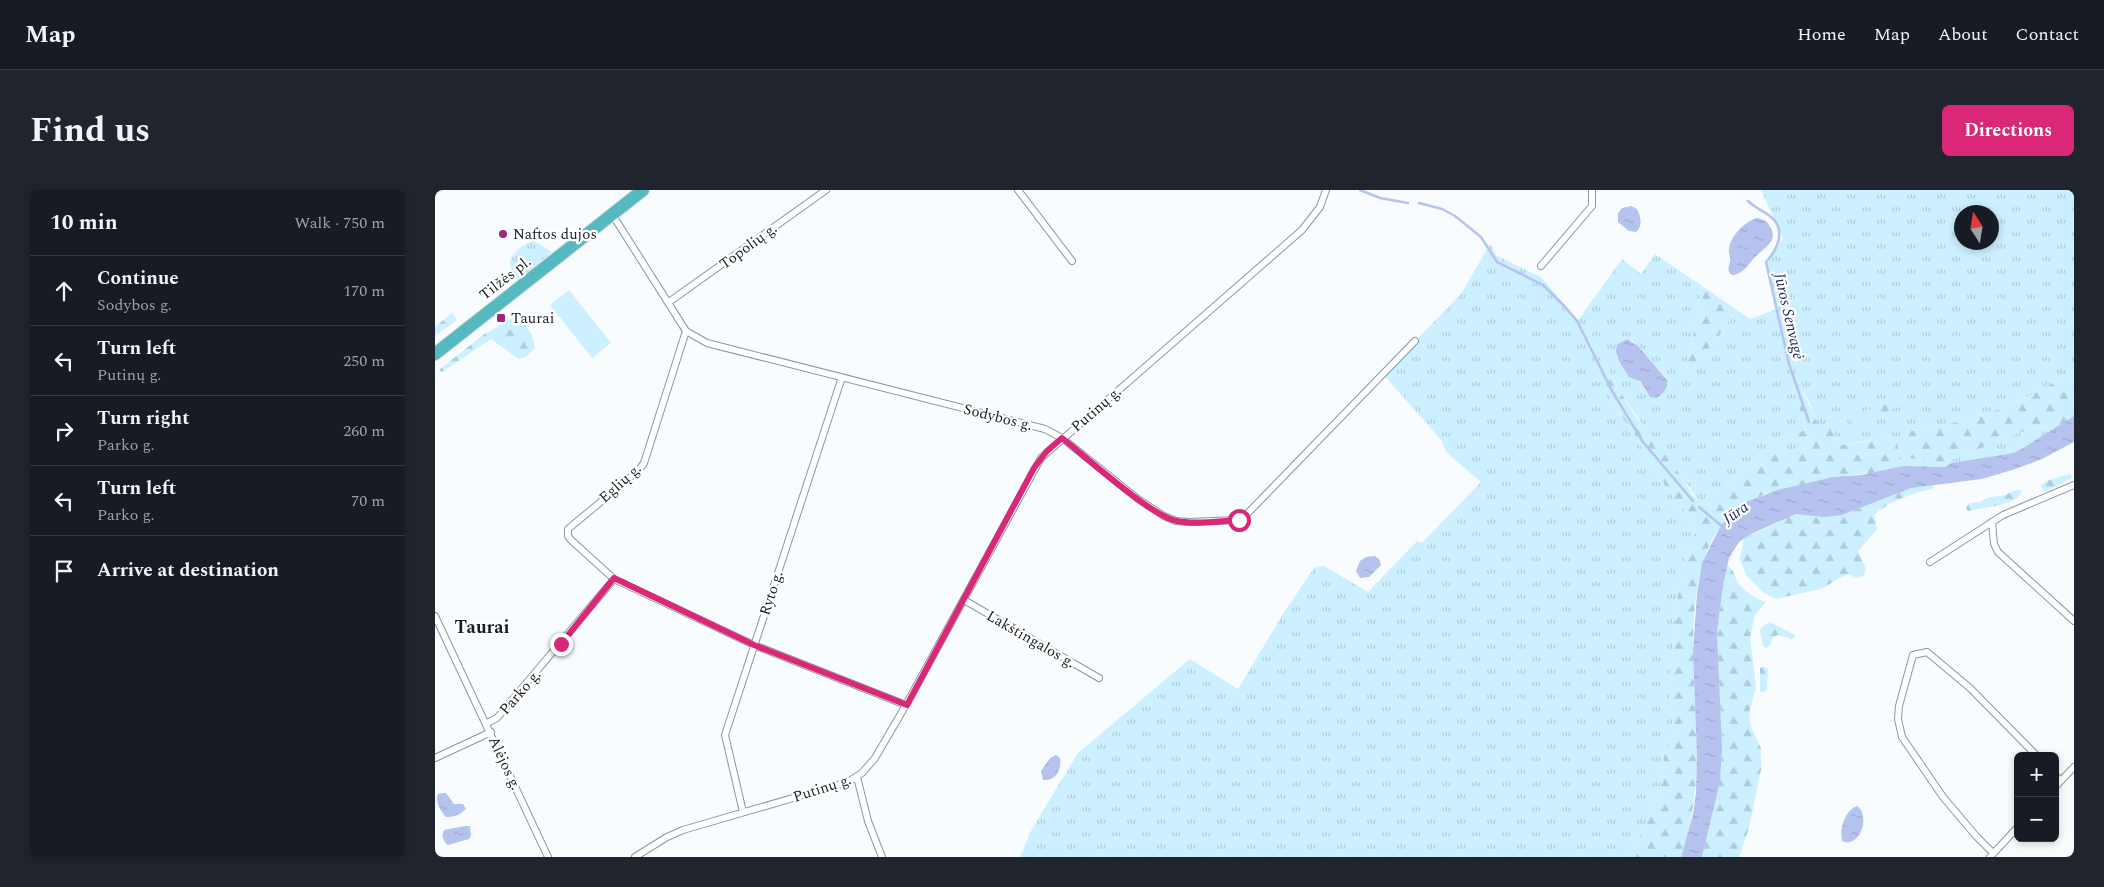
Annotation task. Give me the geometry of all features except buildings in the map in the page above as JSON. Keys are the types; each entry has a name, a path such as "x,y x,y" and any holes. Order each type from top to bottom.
{"highway":[{"name":"Tilžės pl.","path":"435,354 643,190"}],"street":[{"name":"Topolių g.","path":"669,302 826,190"},
{"path":"1017,190 1072,261"},
{"name":"Putinų g.","path":"635,857 667,837 743,812 848,782 857,777 872,762 907,705 1034,468 1047,451 1302,230 1320,207 1326,190"},
{"path":"1541,266 1593,206 1591,190"},
{"path":"612,214 686,331"},
{"name":"Sodybos g.","path":"686,331 707,343 1045,429 1062,438 1138,499 1164,516 1176,521 1189,522 1239,520 1253,509 1415,341"},
{"name":"Eglių g.","path":"614,578 571,540 568,536 568,529 638,471 644,463 686,331"},
{"name":"Ryto g.","path":"743,812 725,735 842,377"},
{"path":"1931,562 2003,516 2074,485"},
{"path":"1992,522 1993,544 1998,552 2074,621"},
{"path":"614,578 754,645 907,705"},
{"name":"Parko g.","path":"487,724 504,711 614,578"},
{"name":"Lakštingalos g.","path":"964,600 1099,678"},
{"name":"Alėjos g.","path":"435,616 548,857"},
{"path":"2014,831 1991,855 1943,797 1902,737 1898,718 1899,706 1913,655 1927,652 1970,688 2033,752"},
{"path":"435,758 491,732"},
{"path":"2059,782 2074,767"},
{"path":"2059,776 2074,779"},
{"path":"857,777 868,821 882,857"}],"green space":[{"path":"1761,190 2074,190 2074,370 2035,393 1996,410 1976,417 1910,431 1963,456 2022,432 2045,428 2055,429 2013,453 1951,463 1945,467 1903,466 1890,442 1885,438 1835,446 1831,423 1819,427 1808,400 1795,378 1791,380 1806,430 1773,440 1775,443 1809,437 1810,447 1764,457 1726,483 1704,506 1651,436 1607,369 1599,374 1615,407 1668,490 1698,530 1685,555 1676,607 1669,703 1674,732 1664,756 1660,789 1631,857 1020,857 1032,829 1078,753 1190,659 1238,689 1283,614 1314,568 1324,566 1368,592 1417,541 1422,543 1481,482 1446,452 1442,441 1383,374 1461,294 1490,244 1497,256 1541,277 1578,320 1622,259 1641,274 1655,254 1702,286 1686,375 1688,376 1737,310 1750,319 1777,309 1767,263 1783,238","holes":["1631,339 1667,379 1650,397 1639,381"]},
{"path":"534,241 552,252 520,279 515,278 510,265 513,255 527,243"},
{"path":"1702,286 1737,310 1688,376 1686,375"},
{"path":"569,290 611,343 592,358 550,305"},
{"path":"452,313 457,320 435,336 435,327"},
{"path":"512,318 526,325 532,338 535,348 526,357 519,359 491,339 442,372 439,370 483,335"},
{"path":"1607,369 1634,414 1682,477 1692,494 1703,505 1726,483 1764,457 1810,447 1809,437 1774,443 1773,440 1806,430 1790,379 1796,378 1819,426 1831,423 1835,446 1885,438 1898,444 1898,458 1903,466 1878,472 1831,478 1764,495 1733,512 1713,537 1702,565 1696,595 1693,662 1697,753 1696,780 1691,818 1681,857 1631,857 1660,789 1664,756 1674,732 1669,703 1676,607 1685,555 1697,530 1693,521 1668,490 1615,407 1599,374"},
{"path":"2074,370 2074,416 2055,429 2031,429 2017,433 1960,457 1943,462 1910,458 1906,451 1904,444 1910,431 1976,417 1996,410 2035,393"},
{"path":"1904,398 1907,400 1905,404 1854,424 1851,422 1852,415"},
{"path":"2070,474 2072,476 2071,479 2043,491 2041,485 2046,481"},
{"path":"1934,485 1932,489 1909,495 1894,502 1874,515 1877,529 1858,551 1866,569 1864,576 1857,578 1848,574 1820,589 1776,599 1763,592 1746,575 1740,559 1744,538 1796,514 1842,515 1910,488"},
{"path":"2016,490 2022,490 2020,495 2008,503 1969,511 1966,509 1968,504 1979,503"},
{"path":"1726,565 1732,570 1737,581 1744,589 1766,602 1755,615 1750,638 1756,687 1749,713 1751,727 1761,748 1761,769 1749,828 1739,857 1702,857 1720,782 1722,748 1717,632"},
{"path":"1770,622 1795,635 1795,638 1792,639 1778,635 1773,637 1770,645 1766,648 1763,645 1760,631 1763,626"},
{"path":"1760,668 1768,670 1767,690 1764,692 1760,690"}],"water":[{"path":"1631,206 1637,209 1640,218 1640,227 1636,232 1629,231 1618,222 1618,213 1622,208"},
{"path":"1758,218 1766,221 1773,232 1773,237 1769,244 1743,271 1732,275 1728,269 1732,239 1744,225"},
{"path":"1627,339 1638,346 1667,380 1666,388 1657,398 1650,397 1640,381 1629,377 1619,361 1616,351 1617,345"},
{"name":"Jūra","path":"2074,416 2074,442 2040,460 1982,479 1911,488 1842,515 1824,517 1796,514 1751,534 1739,542 1729,558 1717,632 1722,748 1720,782 1702,857 1681,857 1693,814 1696,793 1697,754 1693,653 1697,594 1702,563 1721,525 1743,503 1778,490 1833,477 1861,475 1903,466 1945,467 1951,463 2013,453"},
{"path":"1375,556 1379,559 1381,565 1369,577 1360,578 1356,571 1360,561 1366,557"},
{"path":"1056,755 1060,758 1057,774 1051,779 1043,780 1041,771 1050,758"},
{"path":"446,793 454,804 463,804 466,809 452,817 446,817 440,809 437,797 438,794"},
{"path":"1857,806 1863,816 1861,830 1854,840 1842,841 1841,831 1844,820 1849,811"},
{"path":"470,826 471,836 469,839 448,845 445,842 443,838 444,830"}],"waterway":[{"path":"1360,190 1380,198 1408,203"},
{"name":"Jūros Senvagė","path":"1748,201 1771,217 1779,228 1777,246 1766,262 1789,364 1809,422"},
{"path":"1419,203 1442,209 1455,216 1481,237 1497,262 1543,285 1566,308 1577,321 1612,391 1643,442 1693,501"},
{"name":"Jūra","path":"1699,507 1723,527"}],"place":[{"name":"Naftos dujos","path":"503,234"},
{"name":"Taurai","path":"501,318"}],"district":[{"name":"Taurai","path":"482,627"}],"route":[{"path":"561,644 614,578 754,645 907,705 1034,468 1047,451 1062,438 1138,499 1164,516 1176,521 1189,522 1239,520"}]}
